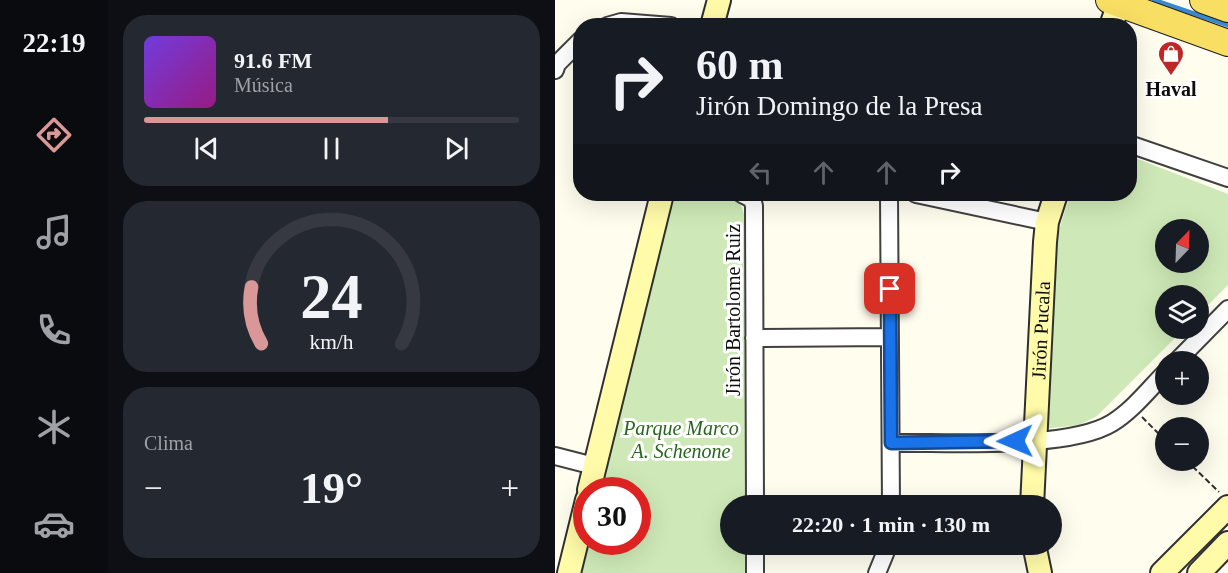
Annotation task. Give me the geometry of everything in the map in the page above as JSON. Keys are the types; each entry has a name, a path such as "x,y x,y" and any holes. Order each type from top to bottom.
{"main road":[{"path":"1203,0 1228,9"},
{"path":"1115,7 1228,43"}],"street":[{"path":"714,18 719,0"},
{"path":"555,70 557,64 573,48"},
{"path":"1137,147 1228,178"},
{"path":"592,477 660,201"},
{"name":"Jirón Bartolome Ruiz","path":"753,201 755,495"},
{"path":"889,201 891,495"},
{"path":"949,201 1047,222"},
{"name":"Jirón Pucala","path":"1033,495 1047,222 1054,201"},
{"path":"1187,351 1228,309"},
{"path":"754,338 890,337"},
{"path":"891,443 1036,440 1092,433 1112,423 1155,382"},
{"path":"555,456 594,466"},
{"path":"1162,573 1224,500"},
{"path":"1199,573 1228,543"},
{"path":"569,573 573,555"},
{"path":"755,555 755,573"},
{"path":"877,573 885,555"},
{"path":"890,555 891,573"},
{"path":"1036,555 1040,573"}],"path":[{"path":"1131,407 1155,430"},
{"path":"1197,471 1224,500"}],"green space":[{"path":"1137,159 1228,194 1228,285 1209,304 1209,285 1155,285 1155,339 1174,339 1162,351 1155,351 1155,358 1097,416 1079,425 1043,429 1050,280 1055,251 1069,201 1137,201"},
{"name":"Parque Marco A. Schenone","path":"667,201 736,201 741,205 749,230 746,495 720,495 720,555 746,555 745,573 582,573 587,555 651,555 651,477 604,477"}],"waterway":[{"path":"1154,0 1228,25"}],"place":[{"name":"Haval","path":"1171,77"}],"route":[{"path":"890,289 891,443 1015,441"}]}
